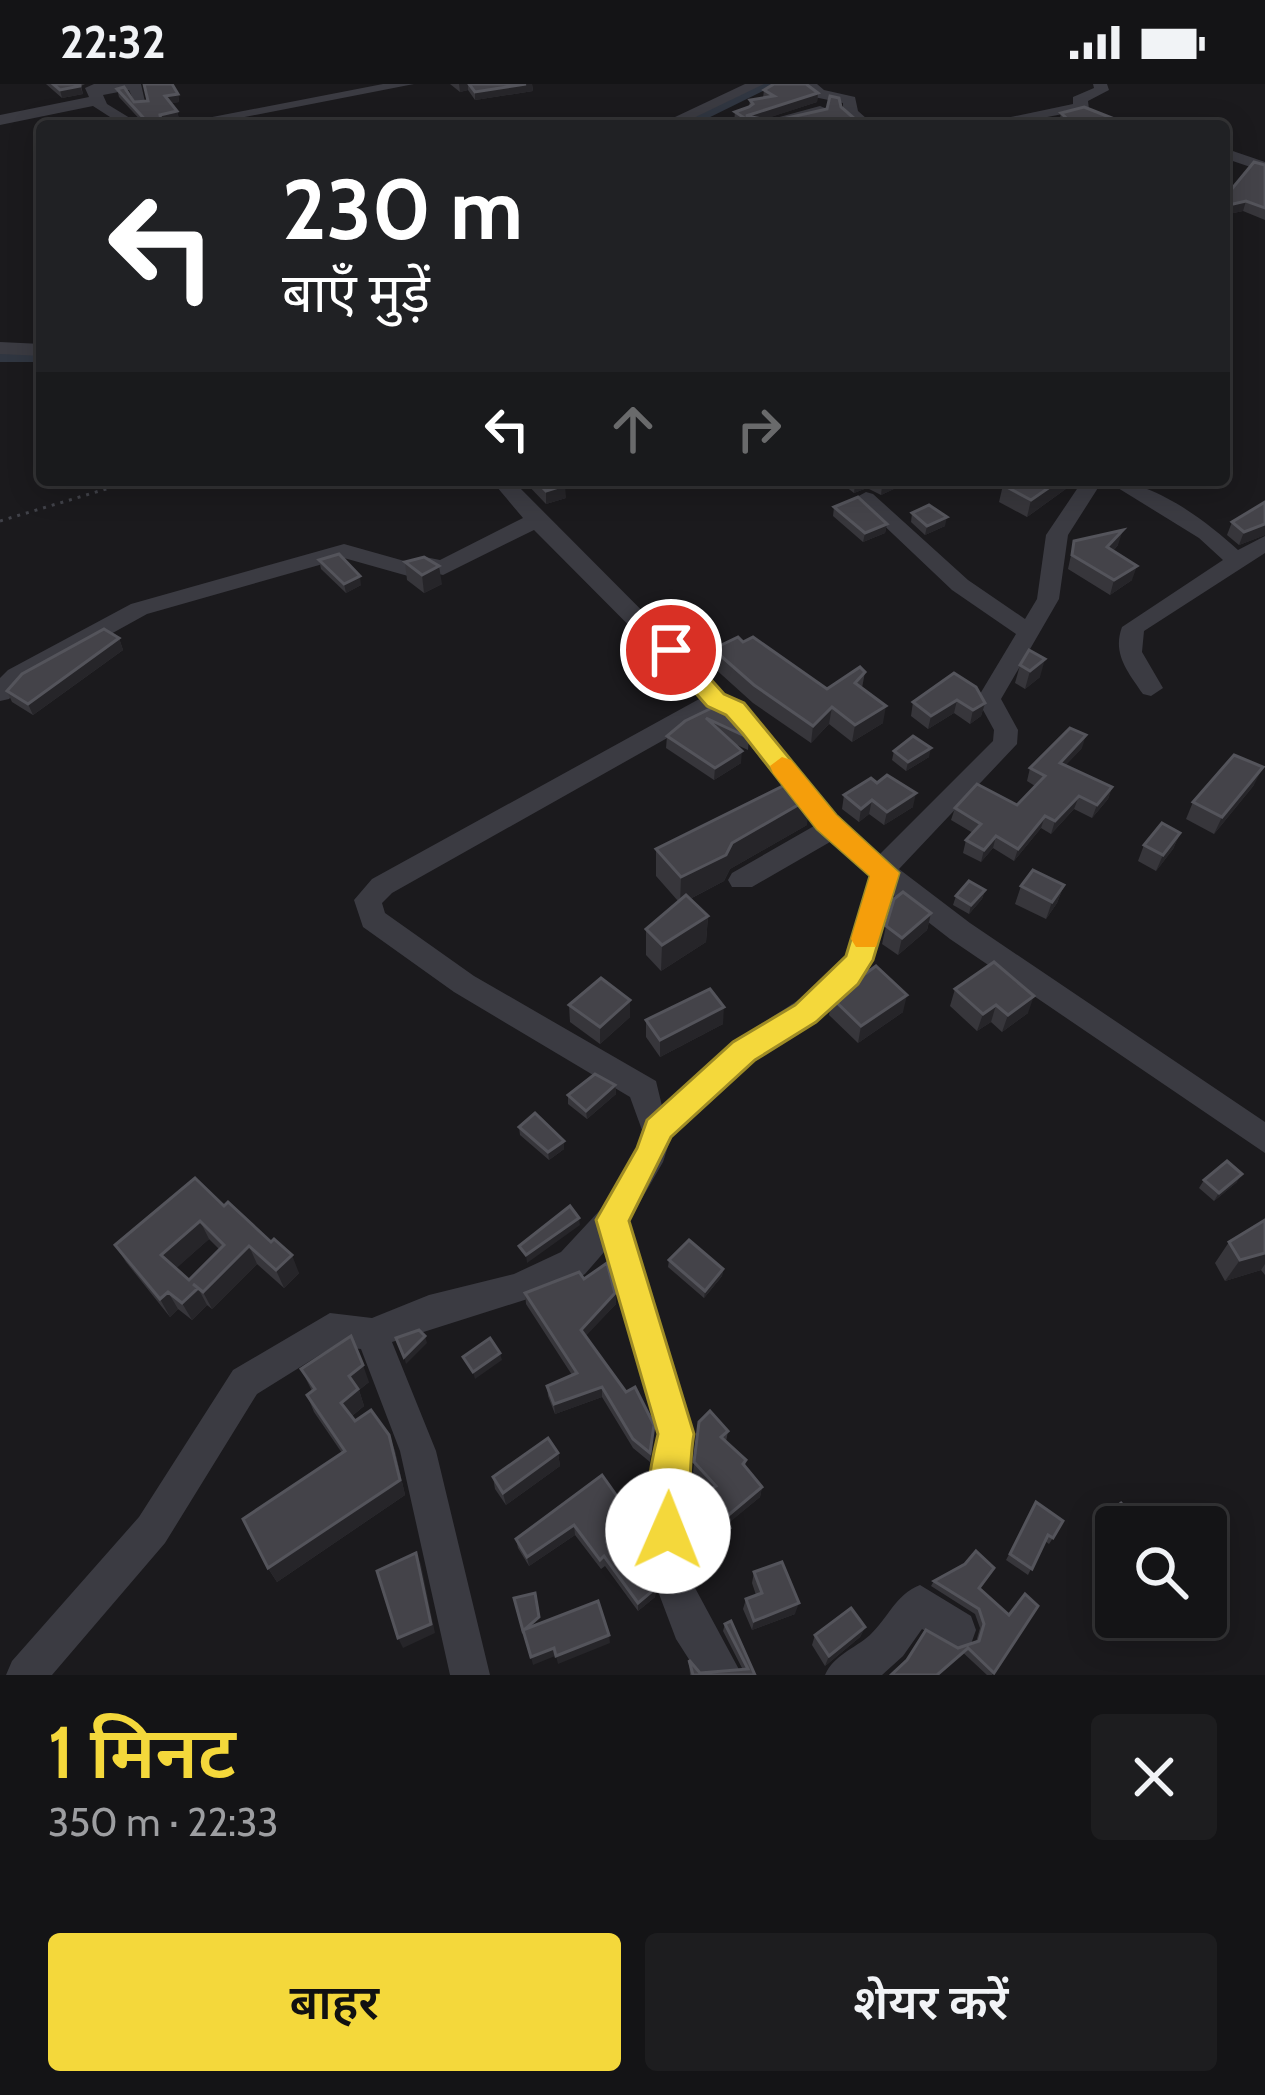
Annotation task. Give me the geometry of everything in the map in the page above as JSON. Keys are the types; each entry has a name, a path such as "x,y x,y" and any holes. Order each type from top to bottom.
{"street":[{"path":"207,120 407,84"},
{"path":"677,120 758,84"},
{"path":"1029,120 1092,110 1078,100 1103,89 1100,84"},
{"path":"0,120 56,112 93,92 134,86 142,103"},
{"path":"93,92 107,112 123,120"},
{"path":"768,120 816,96 850,100 851,113 859,120"},
{"path":"1230,155 1265,167"},
{"path":"0,347 36,350"},
{"path":"506,486 716,700 735,709 832,828 960,932 1265,1138"},
{"path":"26,1675 152,1530 245,1382 330,1329 372,1334 429,1311 550,1277 573,1263 612,1220 652,1152 658,1130 744,1051 805,1013 848,975 859,960 883,871 1005,744 1006,730 989,699 1052,589 1057,535 1089,486"},
{"path":"1125,486 1207,533 1235,559"},
{"path":"866,498 960,585 1028,632"},
{"path":"0,693 16,676 139,609 344,550 408,568 425,563 443,568 536,520"},
{"path":"1151,688 1129,653 1127,643 1134,627 1265,543"},
{"path":"658,1130 646,1105 645,1090 464,983 373,919 368,900 382,886 716,700"},
{"path":"742,880 832,828"},
{"path":"612,1220 676,1434 666,1506 675,1586 690,1625 722,1675"},
{"path":"372,1334 418,1451 470,1675"},
{"path":"845,1675 879,1652 920,1604 957,1630"}],"path":[{"path":"0,521 116,486"}],"building":[{"path":"53,84 80,84 80,86 60,90"},
{"path":"144,84 172,84 178,94 165,96 177,111 160,115 161,120 145,120 117,89 124,87 134,102 148,101"},
{"path":"469,84 526,84 475,92"},
{"path":"774,84 806,84 818,93 746,116 768,120 748,120 735,112 753,104 750,100 774,96 764,90"},
{"path":"830,96 839,98 841,107 856,120 778,120 827,109"},
{"path":"1084,107 1117,120 1069,120 1061,113"},
{"path":"1254,162 1265,165 1265,208 1246,201 1230,205 1230,191"},
{"path":"1005,486 1051,486 1031,500"},
{"path":"858,497 887,524 865,533 834,507"},
{"path":"1265,502 1265,524 1244,532 1232,522"},
{"path":"929,505 947,517 927,526 912,513"},
{"path":"1123,530 1107,547 1137,566 1114,580 1072,555 1074,541"},
{"path":"339,554 360,576 344,584 319,560"},
{"path":"424,557 439,566 422,575 405,562"},
{"path":"104,629 119,638 28,704 7,691 22,674"},
{"path":"738,637 743,642 753,637 827,689 860,667 865,672 855,683 886,706 855,725 832,707 813,726 713,649"},
{"path":"1029,650 1045,659 1030,671 1020,665"},
{"path":"954,673 976,687 985,703 973,710 957,700 931,716 913,702"},
{"path":"720,704 749,738 706,718 742,751 715,768 667,736"},
{"path":"1070,728 1086,735 1060,763 1112,787 1097,805 1079,796 1055,821 1045,816 1018,849 996,836 984,850 966,840 981,824 955,808 977,784 1017,805 1045,776 1030,768"},
{"path":"913,736 931,748 908,762 894,751"},
{"path":"1234,755 1263,767 1222,817 1193,802"},
{"path":"887,775 916,793 887,812 872,800 861,809 844,795 871,778 877,783"},
{"path":"789,783 810,798 732,843 726,855 681,877 656,849"},
{"path":"1162,823 1180,833 1163,855 1144,845"},
{"path":"1033,870 1064,885 1052,902 1021,886"},
{"path":"969,881 985,890 971,905 956,896"},
{"path":"903,892 931,913 902,938 886,926 894,899"},
{"path":"686,895 708,916 662,945 646,929"},
{"path":"994,962 1034,996 1008,1015 996,1005 983,1014 955,989"},
{"path":"876,966 907,995 861,1026 832,998"},
{"path":"601,978 630,1000 600,1027 569,1005"},
{"path":"710,989 724,1007 660,1040 646,1020"},
{"path":"595,1074 615,1085 586,1111 568,1095"},
{"path":"535,1113 564,1141 548,1152 519,1127"},
{"path":"1227,1161 1242,1174 1219,1193 1204,1180"},
{"path":"195,1178 224,1206 228,1202 292,1255 276,1270 249,1246 203,1292 198,1288 182,1303 168,1292 160,1299 115,1245","holes":["200,1221 224,1245 189,1280 161,1255"]},
{"path":"570,1206 579,1218 526,1255 519,1246"},
{"path":"1265,1220 1265,1253 1240,1260 1229,1242"},
{"path":"689,1240 723,1269 705,1291 669,1260"},
{"path":"607,1263 615,1293 581,1330 626,1392 635,1387 654,1425 650,1453 633,1439 602,1387 554,1404 547,1386 577,1373 525,1293 579,1272 584,1279"},
{"path":"419,1330 425,1336 404,1357 396,1338"},
{"path":"351,1336 363,1365 349,1376 358,1389 341,1403 355,1421 371,1410 389,1435 400,1480 268,1568 243,1519 345,1451 307,1395 315,1389 301,1369"},
{"path":"490,1338 500,1353 473,1372 463,1357"},
{"path":"710,1411 728,1431 721,1437 746,1460 743,1464 762,1487 725,1518 730,1528 696,1548 690,1500 716,1486 694,1462 699,1422"},
{"path":"548,1438 558,1453 503,1493 493,1477"},
{"path":"602,1475 619,1499 632,1488 645,1505 656,1588 638,1603 574,1525 527,1557 516,1539"},
{"path":"1036,1502 1063,1521 1053,1538 1048,1535 1032,1569 1010,1554"},
{"path":"976,1551 994,1568 979,1588 1009,1615 1025,1594 1038,1606 994,1673 968,1648 937,1675 891,1675 926,1630 958,1648 979,1641 984,1624 979,1609 934,1581 965,1564"},
{"path":"416,1553 431,1624 398,1638 377,1571"},
{"path":"782,1562 799,1603 754,1621 746,1599 762,1593 754,1572"},
{"path":"535,1593 539,1617 523,1631 514,1598"},
{"path":"598,1601 609,1635 556,1656 554,1648 531,1657 523,1630"},
{"path":"851,1608 865,1627 829,1656 815,1635"},
{"path":"731,1621 755,1675 693,1675 689,1660 700,1673 748,1669 725,1624"}],"waterway":[{"path":"694,120 771,84"},
{"path":"0,357 36,357"}],"slow traffic":[{"path":"782,766 826,822 885,873 866,939"}],"route":[{"path":"668,1531 669,1465 676,1434 671,1406 656,1376 612,1220 652,1152 658,1130 744,1051 805,1013 848,975 865,945 873,902 885,873 826,822 735,709 716,700 671,650"}]}
